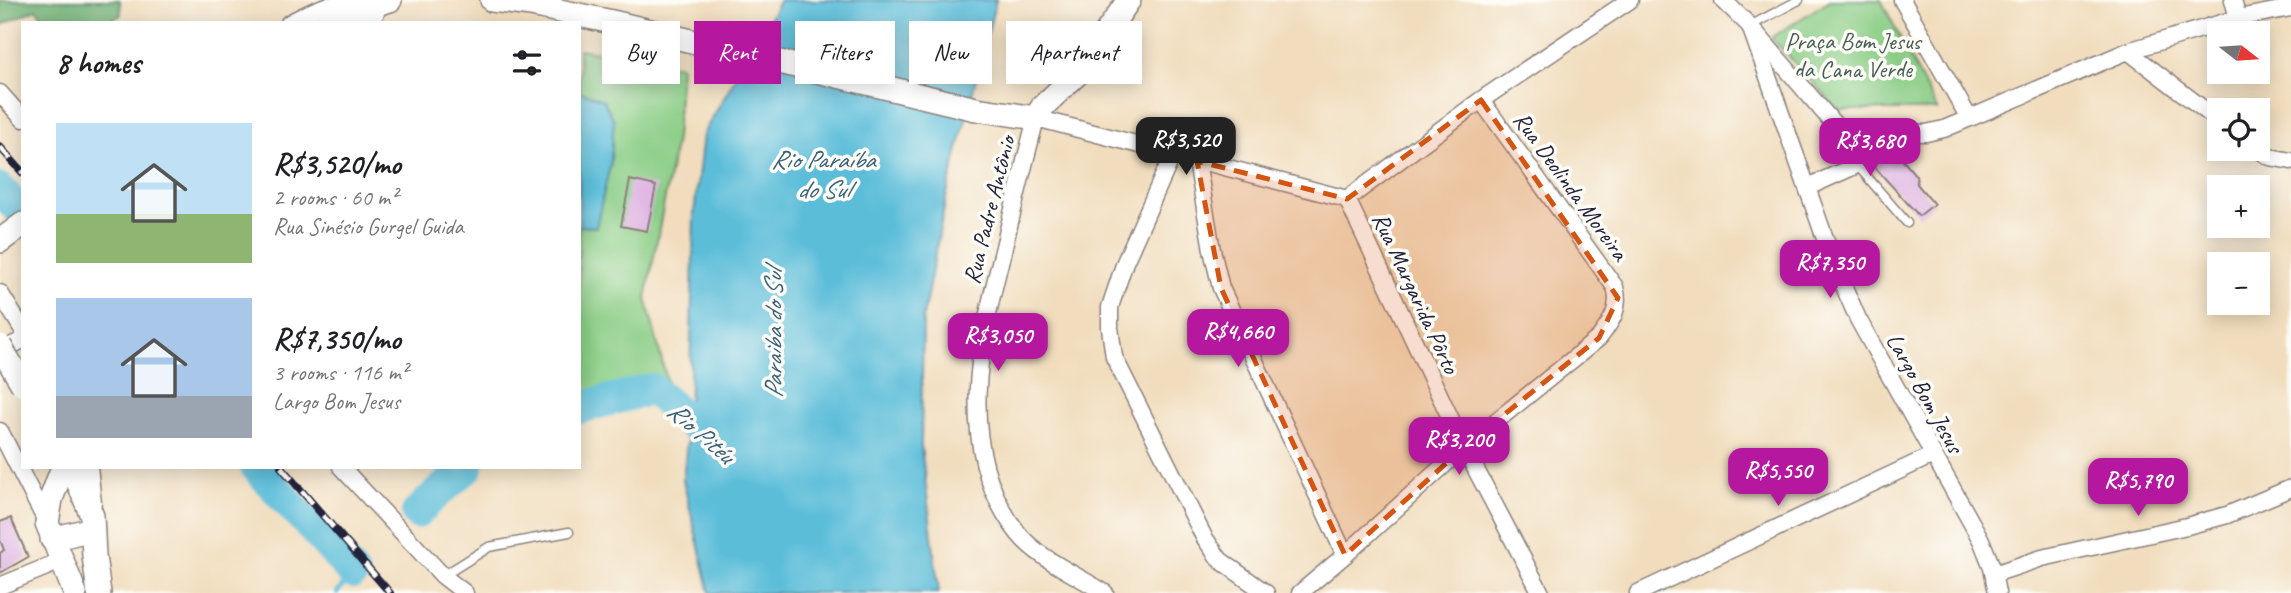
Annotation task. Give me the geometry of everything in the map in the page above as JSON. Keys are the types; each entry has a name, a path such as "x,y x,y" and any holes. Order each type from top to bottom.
{"main road":[{"path":"492,0 599,19 976,108 1036,118 1043,106 1077,74 1129,0"},
{"path":"317,11 377,6"},
{"path":"0,240 21,225"},
{"path":"0,349 21,382"},
{"path":"62,469 51,499 49,531 75,593"},
{"path":"73,469 92,522 99,593"},
{"path":"49,531 92,522"}],"street":[{"path":"1036,118 1347,199 1481,100 1630,0"},
{"path":"1723,0 1750,26 1840,131 1857,165 1808,187"},
{"path":"1902,0 1969,118"},
{"path":"2232,0 2238,18"},
{"path":"1840,131 1926,133 1944,129 2128,51 2238,18 2291,8"},
{"path":"294,21 317,11"},
{"name":"Largo Bom Jesus","path":"1750,26 1834,264 1858,319 1981,540 1994,574 1997,593"},
{"path":"2128,51 2207,112"},
{"path":"0,93 21,117"},
{"name":"Rua Deolinda Moreira","path":"1464,447 1599,338 1611,322 1618,298 1615,287 1481,100"},
{"name":"Rua Padre Antônio","path":"1036,118 986,318 976,416 993,492 1020,535 1037,551 1105,593"},
{"path":"1172,154 1125,262 1110,307 1114,357 1204,537 1220,560 1266,593"},
{"path":"2270,157 2291,161"},
{"path":"1197,161 1212,250 1222,288 1345,555"},
{"name":"Rua Margarida Pôrto","path":"1347,199 1464,447 1541,593"},
{"path":"0,293 21,327"},
{"path":"0,349 21,341"},
{"path":"0,431 49,531"},
{"path":"1300,593 1464,447"},
{"path":"1638,593 1933,455"},
{"path":"89,469 92,522"},
{"path":"343,469 443,576 465,593"},
{"path":"1994,574 2042,558 2227,515 2291,488"},
{"path":"0,586 61,561"}],"lane":[{"path":"1750,26 1799,0"},
{"path":"1857,165 1907,223"},
{"path":"443,576 489,547 569,532"}],"highlighted area":[{"path":"1481,100 1618,298 1599,338 1464,447 1345,555 1221,288 1197,161 1347,199"}],"green space":[{"path":"0,0 120,0 121,15 109,21 45,21 36,9 0,26"},
{"name":"Praça Bom Jesus da Cana Verde","path":"1830,0 1881,0 1937,110 1839,110 1771,38"},
{"path":"581,49 602,53 602,84 680,84 676,139 646,298 667,381 599,403 581,412"}],"water":[{"name":"Rio Paraíba do Sul","path":"780,0 996,0 991,21 909,21 909,84 975,84 947,193 923,316 921,446 939,593 710,593 683,480 689,422 694,214 703,134 732,84 781,84 781,21 768,21"},
{"path":"581,92 603,100 614,120 611,161 596,227 581,226"}],"building":[{"path":"1891,146 1916,176 1917,184 1934,204 1919,216 1870,162"},
{"path":"630,180 656,186 647,231 621,226"},
{"path":"11,518 28,557 0,573 0,553 4,550 0,540 0,522"}],"waterway":[{"path":"0,189 21,212"},
{"name":"Rio Pitéu","path":"581,407 652,389 721,449"},
{"path":"258,469 353,573"},
{"name":"Rio Pitéu","path":"417,513 466,469"},
{"path":"337,593 353,573"}],"railway":[{"path":"0,147 21,171"},
{"path":"283,469 390,593"}],"water label":[{"name":"Paraiba do Sul","path":"773,334"}]}
